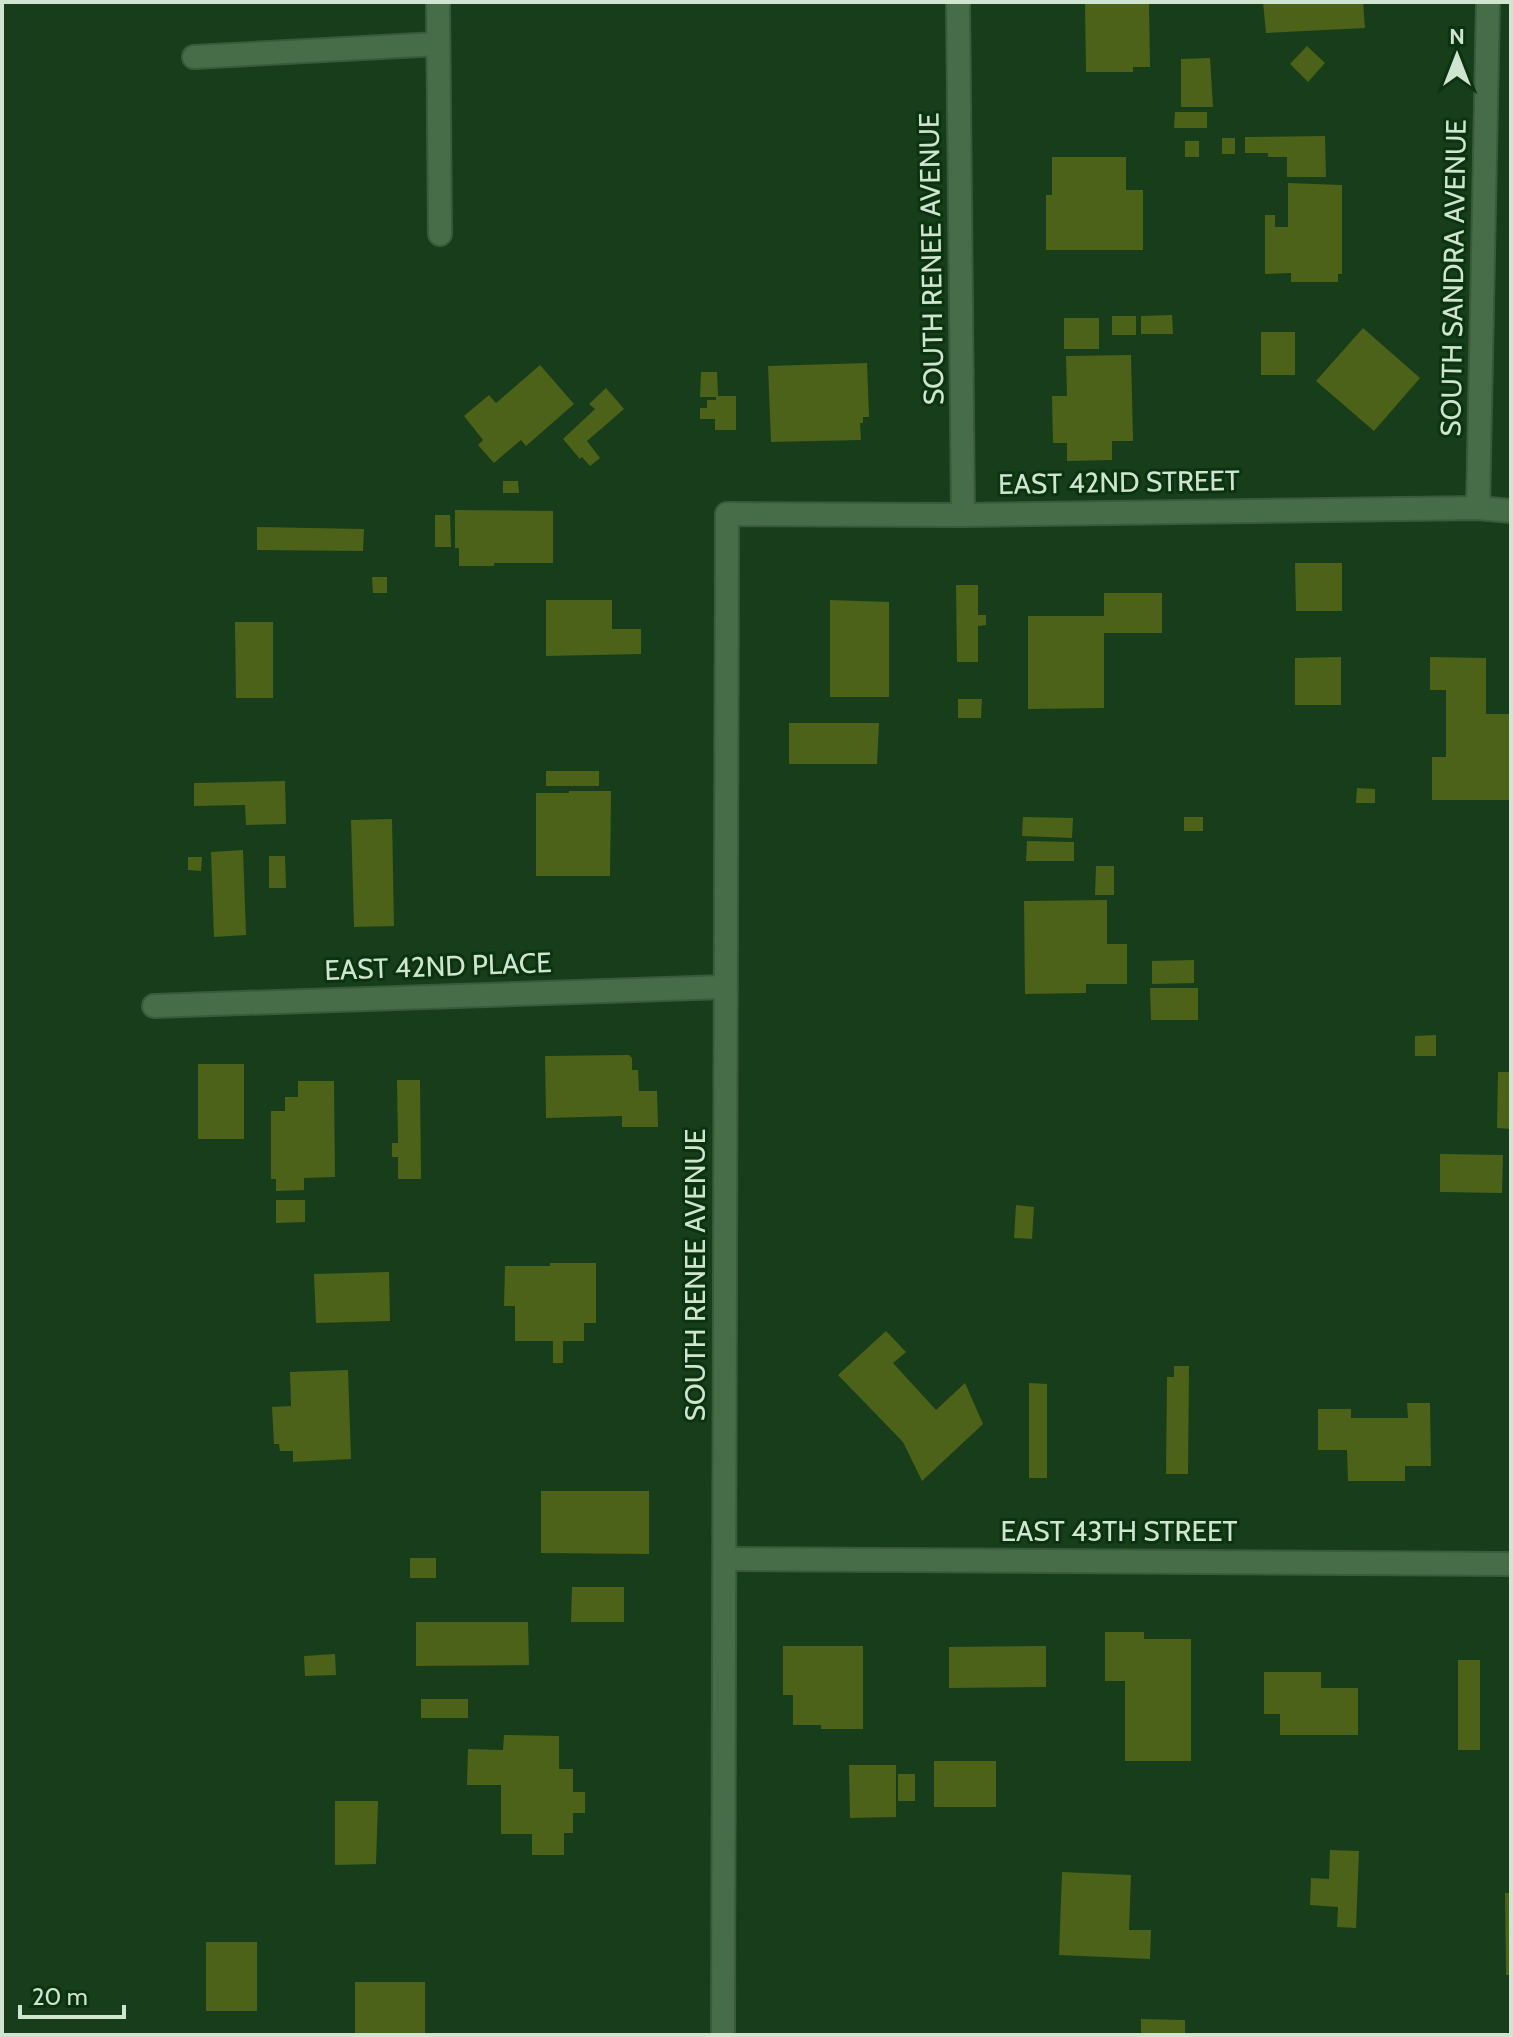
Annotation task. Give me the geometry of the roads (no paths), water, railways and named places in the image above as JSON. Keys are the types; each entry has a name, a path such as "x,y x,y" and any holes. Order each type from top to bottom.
{"street":[{"path":"438,2 440,234"},
{"name":"SOUTH RENEE AVENUE","path":"958,2 963,515"},
{"name":"SOUTH SANDRA AVENUE","path":"1478,508 1488,2"},
{"path":"194,57 438,44"},
{"name":"EAST 42ND STREET","path":"727,514 963,515 1478,508 1511,511"},
{"name":"SOUTH RENEE AVENUE","path":"723,2035 727,514"},
{"name":"EAST 42ND PLACE","path":"154,1006 724,987"},
{"name":"EAST 43TH STREET","path":"726,1559 1511,1564"}]}
